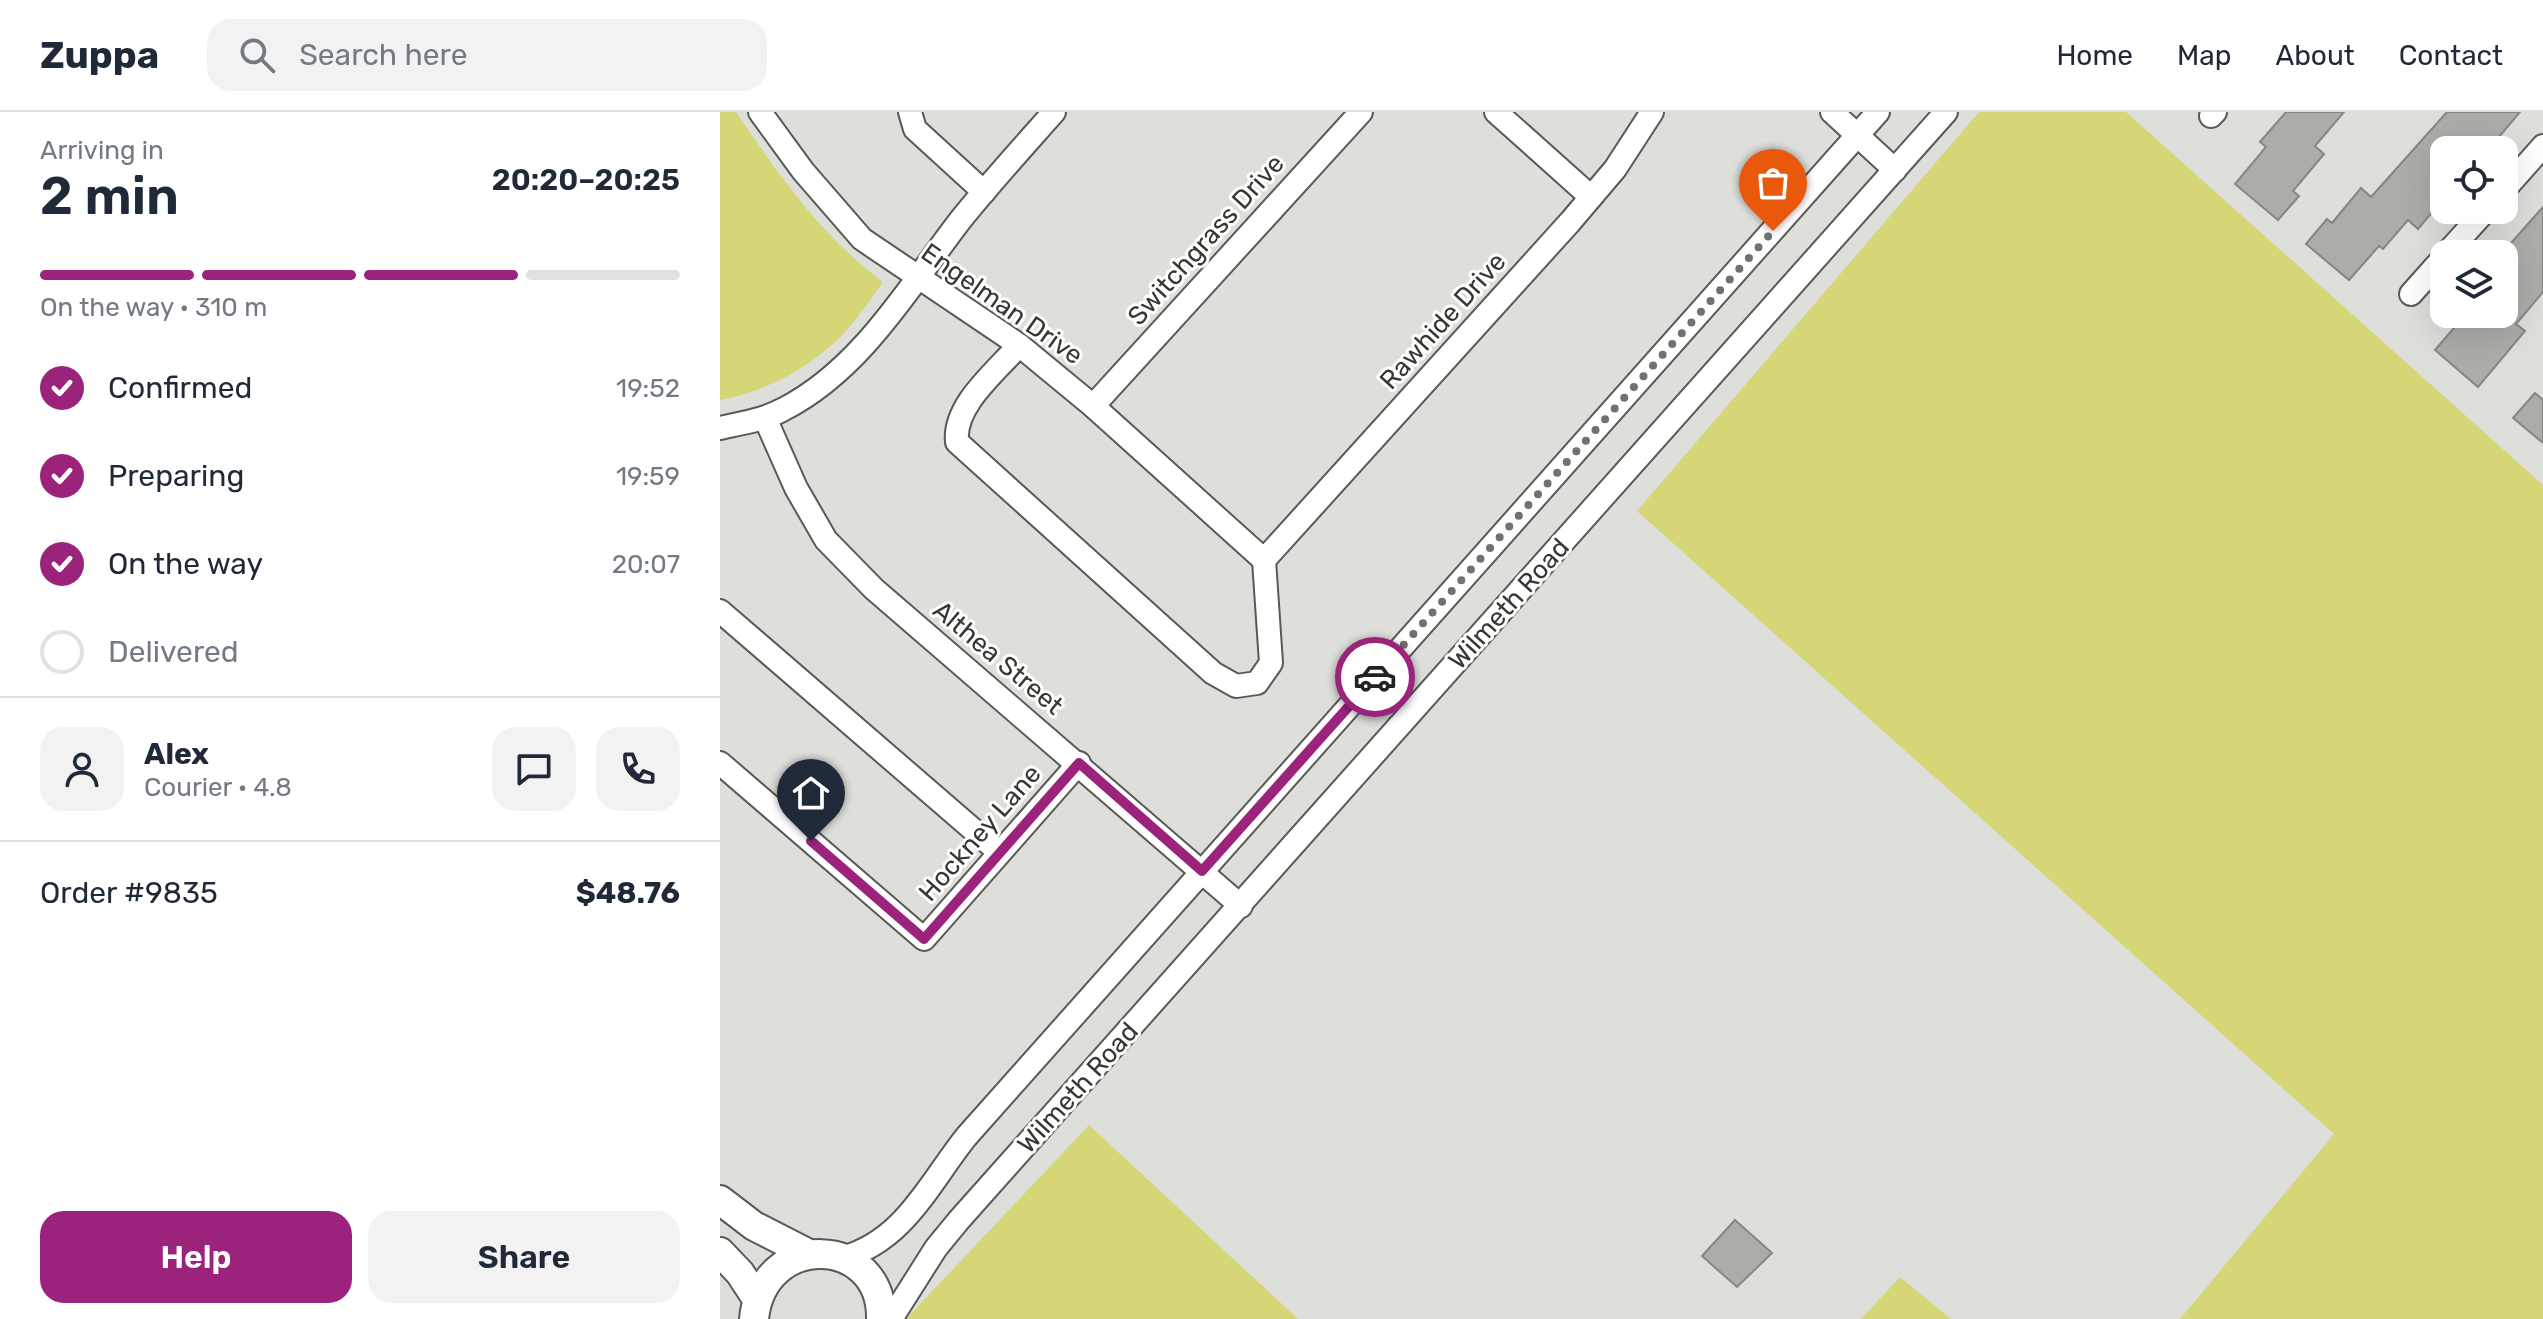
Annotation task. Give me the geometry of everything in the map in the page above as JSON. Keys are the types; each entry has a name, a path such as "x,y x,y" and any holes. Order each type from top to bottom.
{"main road":[{"path":"720,1200 754,1226 809,1254"},
{"path":"720,1252 740,1273 753,1313"},
{"path":"753,1313 773,1271 796,1257 809,1254 842,1258 868,1278 880,1302 881,1319"}],"street":[{"name":"Engelman Drive","path":"760,112 803,171 862,239 1019,345 1093,406 1264,560"},
{"path":"910,112 915,129 984,192"},
{"path":"720,428 765,418 787,408 835,373 869,340 984,192 1054,112"},
{"name":"Switchgrass Drive","path":"1093,406 1361,112"},
{"path":"1496,112 1591,197"},
{"name":"Rawhide Drive","path":"1264,560 1591,197 1615,169 1652,112"},
{"path":"1832,112 1895,170"},
{"name":"Wilmeth Road","path":"842,1258 863,1252 893,1233 966,1137 1878,112"},
{"name":"Wilmeth Road","path":"891,1319 936,1248 959,1220 1946,112"},
{"path":"2518,174 2543,146"},
{"path":"2459,240 2473,224"},
{"path":"2411,294 2430,272"},
{"path":"1019,345 962,412 956,431 957,442 1213,673 1236,686 1247,687 1257,683 1271,663 1264,560"},
{"name":"Althea Street","path":"765,418 796,488 826,540 874,589 1241,906"},
{"path":"720,611 999,852"},
{"name":"Hockney Lane","path":"720,763 924,939 1079,763"}],"shaded area":[{"path":"720,112 736,112 821,225 883,282 850,326 818,356 771,384 720,400"},
{"path":"1979,112 2126,112 2543,485 2543,1319 2180,1319 2334,1134 1637,511"},
{"path":"1089,1125 1298,1319 906,1319"},
{"path":"1900,1277 1951,1319 1861,1319"}],"building":[{"path":"2286,112 2344,112 2315,146 2324,154 2293,191 2299,196 2278,220 2235,184 2266,147 2260,142"},
{"path":"2447,112 2520,112 2500,136 2430,136 2430,215 2418,229 2408,220 2383,249 2379,246 2349,280 2306,244 2327,219 2332,223 2361,188 2371,197"},
{"path":"2543,207 2543,292 2518,322 2518,240 2514,240"},
{"path":"2518,326 2525,331 2478,387 2435,350 2454,328 2518,328"},
{"path":"2535,393 2543,400 2543,443 2513,418"},
{"path":"1735,1220 1772,1253 1737,1287 1702,1256"}],"way so far":[{"path":"1375,677 1773,231"}],"route":[{"path":"811,841 924,939 1079,763 1202,871 1375,677"}]}
